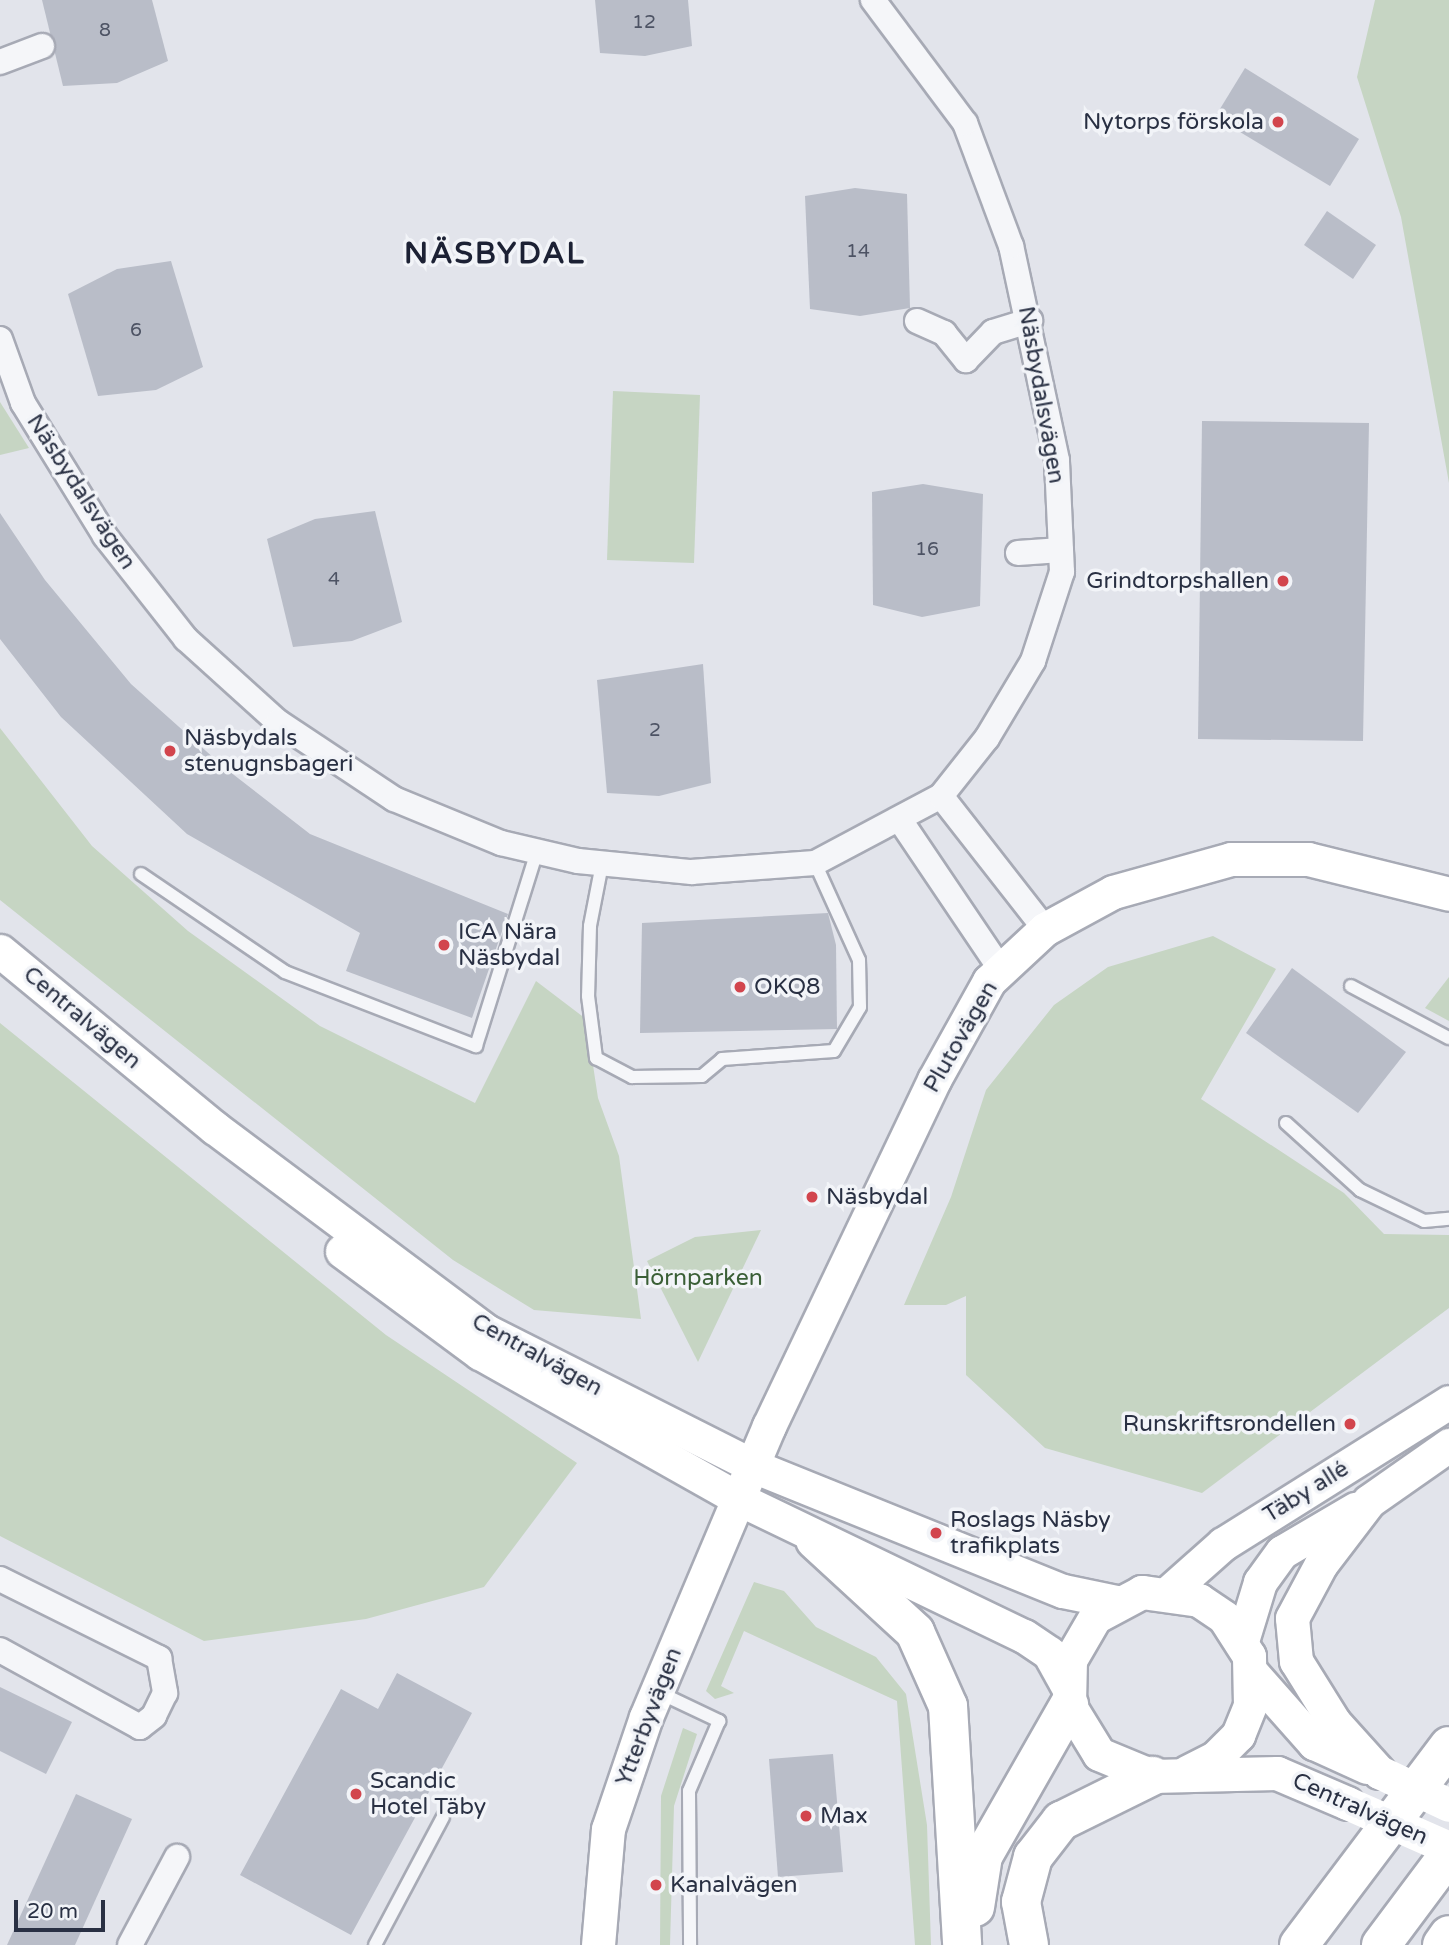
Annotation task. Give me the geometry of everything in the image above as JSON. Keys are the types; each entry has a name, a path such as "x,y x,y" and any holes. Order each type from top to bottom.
{"highway":[{"path":"815,1540 915,1632 948,1706 961,1945"},
{"path":"969,1945 983,1856 1068,1695"},
{"path":"1299,1945 1449,1746"},
{"path":"1030,1945 1021,1902 1033,1857 1061,1821 1169,1774"},
{"path":"1381,1945 1449,1854"},
{"path":"1442,1945 1449,1935"}],"street":[{"name":"Näsbydalsvägen","path":"0,338 23,403 105,536 186,639 278,722 394,799 536,854 602,864 691,872 815,863 941,796 987,738 1033,661 1062,572 1057,460 1030,321 1011,246 965,123 873,0"},
{"path":"0,62 42,46"},
{"path":"917,321 944,333 966,360 993,332 1030,321"},
{"path":"1018,553 1061,550"},
{"path":"941,796 1045,929"},
{"path":"900,820 1001,970"},
{"name":"Plutovägen","path":"739,1499 934,1080 1001,970 1045,929 1113,892 1231,859 1308,859 1449,894"},
{"name":"Centralvägen","path":"0,951 215,1128 488,1332 753,1466 1063,1591 1116,1602 1170,1591 1216,1611 1242,1641 1252,1673 1250,1705 1237,1735 1216,1758 1169,1774"},
{"name":"Centralvägen","path":"0,979 409,1304 480,1353 815,1540 1024,1636 1049,1653 1098,1754 1169,1774 1277,1773 1449,1848"},
{"name":"Täby allé","path":"1170,1591 1223,1544 1449,1402"},
{"name":"Täby allé","path":"1242,1641 1259,1582 1282,1552 1369,1500 1449,1445"},
{"name":"Ytterbyvägen","path":"598,1945 608,1829 657,1692 739,1499"},
{"name":"Täby allé","path":"1369,1500 1321,1564 1292,1618 1296,1661 1334,1722 1379,1772"},
{"path":"0,1579 159,1658 165,1693 155,1716 140,1727 0,1650"},
{"path":"1068,1695 1080,1636 1116,1602"},
{"name":"Centralvägen","path":"1252,1673 1314,1743 1449,1805"},
{"path":"130,1945 177,1857"}],"lane":[{"path":"141,874 285,972 476,1046 536,854"},
{"path":"602,864 590,926 588,996 596,1058 632,1077 702,1076 722,1059 834,1051 860,1007 859,960 815,863"},
{"path":"1351,986 1449,1038"},
{"path":"1286,1123 1360,1191 1424,1221 1449,1219"},
{"path":"657,1692 719,1721 687,1810 690,1945"},
{"path":"375,1945 443,1817"}],"green space":[{"path":"1375,0 1449,0 1449,483 1401,217 1357,77"},
{"path":"613,391 700,395 694,563 607,560"},
{"path":"0,402 29,448 0,455"},
{"path":"0,728 92,846 188,931 320,1026 475,1103 536,981 586,1019 598,1098 619,1156 641,1319 534,1310 453,1260 0,900"},
{"path":"1213,936 1276,969 1201,1099 1344,1193 1384,1234 1449,1235 1449,1308 1202,1493 1045,1448 966,1375 966,1296 946,1305 904,1305 951,1197 986,1090 1054,1005 1108,967"},
{"path":"1449,977 1449,1021 1425,1008"},
{"path":"0,1023 386,1335 577,1463 484,1587 366,1619 204,1641 0,1536"},
{"name":"Hörnparken","path":"761,1230 698,1362 647,1261 695,1237"},
{"path":"754,1582 784,1591 816,1627 876,1657 906,1694 927,1825 931,1945 915,1945 897,1701 744,1631 721,1686 734,1693 715,1699 706,1691"},
{"path":"683,1728 697,1734 674,1806 670,1945 660,1945 661,1796"}],"building":[{"path":"42,0 152,0 168,61 117,83 63,86"},
{"path":"595,0 688,0 692,46 645,56 600,53"},
{"name":"Nytorps förskola","path":"1245,68 1359,139 1330,186 1215,117"},
{"path":"855,188 907,194 910,308 860,316 810,309 805,196"},
{"path":"1327,211 1376,245 1353,279 1304,245"},
{"path":"171,261 203,367 156,390 98,396 68,294 117,269"},
{"name":"Grindtorpshallen","path":"1202,421 1369,423 1363,741 1198,739"},
{"path":"923,484 983,494 980,606 922,617 873,605 872,492"},
{"path":"375,511 402,622 352,641 293,647 267,539 315,519"},
{"path":"0,513 45,580 131,684 225,768 310,834 508,914 472,1018 346,971 360,933 187,834 61,717 0,639"},
{"path":"703,664 711,783 659,796 607,793 597,680"},
{"name":"OKQ8","path":"828,913 836,945 837,1029 640,1033 642,923"},
{"path":"1292,968 1406,1052 1358,1113 1246,1033"},
{"name":"Scandic Hotel Täby","path":"397,1673 472,1713 351,1935 240,1875 341,1689 378,1709"},
{"path":"0,1687 72,1722 46,1774 0,1751"},
{"name":"Max","path":"833,1754 843,1872 778,1877 769,1759"},
{"path":"76,1794 132,1819 75,1945 7,1945"}],"place":[{"name":"Nytorps förskola","path":"1278,122"},
{"name":"Grindtorpshallen","path":"1283,581"},
{"name":"Näsbydals stenugnsbageri","path":"170,751"},
{"name":"ICA Nära Näsbydal","path":"444,945"},
{"name":"OKQ8","path":"740,987"},
{"name":"Näsbydal","path":"812,1197"},
{"name":"Runskriftsrondellen","path":"1350,1424"},
{"name":"Roslags Näsby trafikplats","path":"936,1533"},
{"name":"Scandic Hotel Täby","path":"356,1794"},
{"name":"Max","path":"806,1816"},
{"name":"Kanalvägen","path":"656,1885"}],"district":[{"name":"NÄSBYDAL","path":"495,254"}]}
